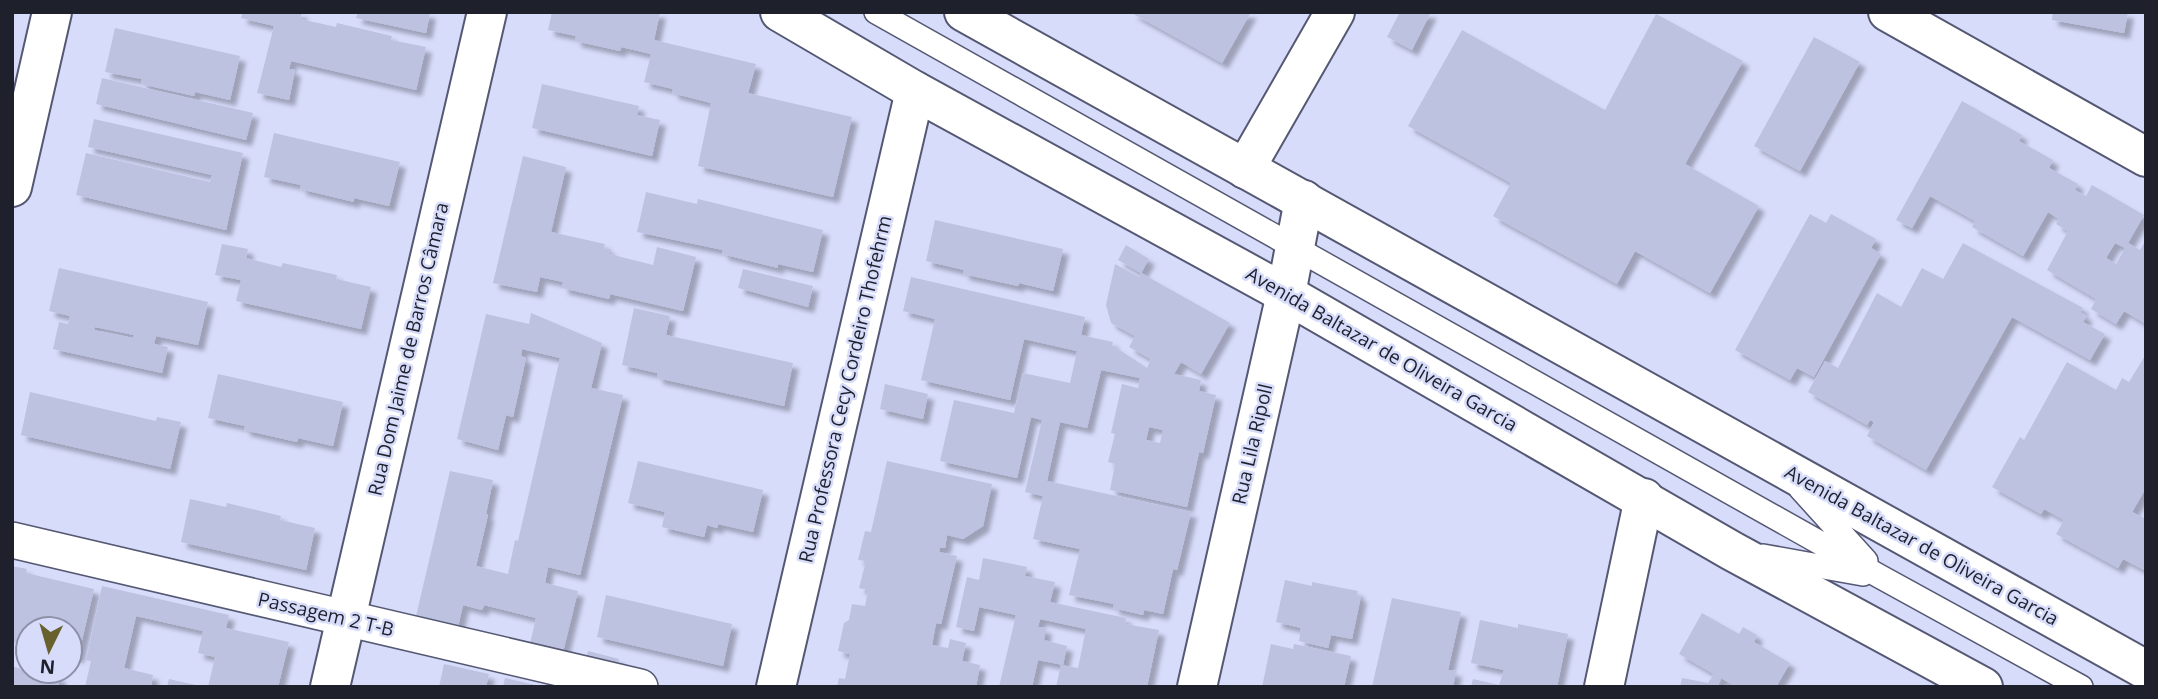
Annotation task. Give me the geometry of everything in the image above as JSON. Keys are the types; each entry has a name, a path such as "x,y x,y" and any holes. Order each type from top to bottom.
{"main road":[{"path":"12,187 52,12"},
{"name":"Rua Dom Jaime de Barros Câmara","path":"330,687 486,12"},
{"name":"Avenida Baltazar de Oliveira Garcia","path":"780,12 915,92 1286,294 1732,551 1971,684"},
{"name":"Avenida Baltazar de Oliveira Garcia","path":"964,12 2146,670"},
{"path":"1245,169 1335,12"},
{"path":"1890,13 2146,157"},
{"name":"Rua Professora Cecy Cordeiro Thofehrm","path":"776,687 915,92"},
{"name":"Rua Lila Ripoll","path":"1197,687 1286,294 1304,200"},
{"path":"1604,687 1644,498"}],"street":[{"name":"Passagem 2 T-B","path":"12,540 640,687"}],"lane":[{"path":"876,12 2081,687"},
{"path":"1781,467 1879,576"},
{"path":"1732,551 1879,576"}],"building":[{"path":"243,12 302,12 300,19 336,27 337,23 392,36 391,40 426,47 416,90 291,61 289,69 295,70 289,100 257,93 274,26 241,18"},
{"path":"358,12 430,13 426,33 356,18"},
{"path":"552,12 660,12 654,40 756,64 748,93 852,117 833,197 698,166 711,103 672,93 673,89 644,82 651,54 621,47 620,51 575,41 576,36 548,30"},
{"path":"1130,12 1251,12 1222,63"},
{"path":"1400,12 1431,12 1412,50 1387,37"},
{"path":"2053,12 2128,12 2124,33 2052,20"},
{"path":"1656,14 1743,61 1685,164 1759,206 1710,293 1635,251 1617,284 1493,216 1511,183 1408,126 1462,30 1605,110"},
{"path":"115,28 240,56 230,100 195,92 194,96 141,84 142,79 105,72"},
{"path":"1814,37 1860,62 1800,171 1754,146"},
{"path":"102,78 253,113 246,140 96,104"},
{"path":"542,84 639,106 637,115 660,120 652,156 532,128"},
{"path":"1962,101 2022,135 2019,141 2053,160 2049,168 2078,184 2075,190 2086,196 2092,185 2144,215 2128,243 2140,250 2146,240 2146,324 2124,311 2116,324 2091,309 2096,299 2047,270 2068,231 2056,224 2059,219 2048,212 2023,256 1972,227 1975,221 1930,196 1912,228 1896,220","holes":["2115,243 2125,248 2116,264 2106,258"]},
{"path":"94,119 243,153 226,230 76,195 86,153 210,182 212,175 88,147"},
{"path":"274,133 400,162 389,206 354,198 354,202 300,189 301,185 264,177"},
{"path":"523,156 566,167 551,232 605,244 604,248 610,249 609,254 653,265 657,247 696,257 683,311 610,294 609,299 562,288 563,282 540,277 537,292 493,283"},
{"path":"646,192 697,204 698,199 823,230 813,272 778,264 778,268 722,254 723,250 637,232"},
{"path":"1810,214 1826,223 1831,214 1876,239 1871,248 1881,254 1814,377 1797,368 1790,380 1735,350"},
{"path":"935,220 1063,249 1053,291 963,274 964,270 926,261"},
{"path":"1963,243 2083,308 2080,312 2087,316 2083,322 2105,334 2090,360 2012,317 1926,470 1867,436 1874,422 1870,420 1867,425 1808,392 1825,361 1838,368 1877,293 1901,307 1922,268 1943,279"},
{"path":"222,244 248,249 246,258 281,267 283,263 337,275 336,279 371,287 361,329 236,301 241,280 215,275"},
{"path":"1126,245 1149,259 1141,273 1118,260"},
{"path":"1115,264 1139,277 1141,273 1230,323 1201,374 1181,362 1174,374 1201,380 1199,391 1216,395 1203,453 1199,452 1187,507 1110,490 1115,464 1108,462 1115,434 1111,433 1122,384 1138,388 1140,378 1101,370 1087,428 1060,422 1047,481 1191,512 1177,570 1173,569 1163,614 1144,610 1143,615 1113,608 1114,604 1069,595 1080,549 1033,539 1043,496 1025,492 1042,420 1031,417 1017,478 940,461 954,400 1014,413 1023,373 1070,383 1077,351 1024,339 1010,400 921,380 935,319 903,311 911,277 1085,317 1081,335 1113,342 1112,345 1147,368 1151,359 1129,347 1135,336 1111,323 1106,305","holes":["1149,427 1163,430 1160,443 1146,440"]},
{"path":"59,268 208,302 198,345 156,336 154,344 168,347 162,373 53,349 59,322 68,324 70,316 49,311","holes":["95,327 134,335 133,338 94,330"]},
{"path":"743,269 813,286 808,307 738,288"},
{"path":"634,308 670,316 666,335 793,363 784,406 657,378 657,373 622,365"},
{"path":"531,313 602,343 591,388 623,395 580,575 548,567 545,583 578,591 560,664 527,656 536,618 484,605 482,610 463,605 455,640 413,629 450,471 493,480 476,566 508,574 560,358 522,349 521,356 526,358 513,417 506,415 498,450 457,439 486,314 529,324"},
{"path":"2146,354 2146,488 2132,512 2146,519 2146,571 2123,559 2118,568 2056,534 2064,520 2044,509 2041,514 1992,487 2020,437 2024,440 2067,362 2116,390 2122,378 2129,382"},
{"path":"218,374 343,402 333,446 298,438 297,442 244,430 245,426 208,418"},
{"path":"885,384 928,394 923,419 880,409"},
{"path":"30,392 156,421 157,417 181,422 170,469 21,435"},
{"path":"638,461 763,490 753,532 718,524 717,528 707,525 704,537 662,527 665,512 628,503"},
{"path":"887,461 992,484 983,526 963,539 947,535 945,548 940,548 939,552 957,556 941,624 936,623 932,645 948,648 950,639 966,643 962,661 980,665 976,687 837,687 839,678 845,679 850,654 838,651 844,623 849,620 852,604 865,606 868,590 859,588 866,561 858,560 865,531 871,532"},
{"path":"190,499 226,507 227,503 281,516 280,520 315,528 306,570 181,542"},
{"path":"983,558 1027,567 1025,576 1055,582 1050,602 1126,618 1125,624 1159,630 1147,687 1056,687 1061,665 1078,668 1086,629 1040,619 1038,627 1046,628 1044,640 1067,646 1063,665 1038,660 1032,687 999,687 1016,615 979,607 974,631 956,627 967,577 979,580"},
{"path":"12,566 27,569 26,573 94,589 84,632 84,615 14,615 12,642"},
{"path":"1285,580 1358,591 1357,595 1361,596 1352,639 1331,635 1328,648 1299,641 1301,628 1276,622"},
{"path":"102,586 229,615 226,628 289,642 278,687 208,687 215,657 198,653 203,631 136,616 124,668 153,675 151,687 85,687 91,661 86,660"},
{"path":"606,595 732,624 723,666 597,637"},
{"path":"1392,598 1461,612 1448,670 1456,671 1453,687 1372,687"},
{"path":"1702,613 1739,634 1743,627 1757,635 1754,642 1790,663 1776,687 1736,687 1721,678 1717,687 1680,687 1682,678 1708,683 1714,674 1679,654"},
{"path":"1480,620 1568,634 1557,687 1471,687 1473,679 1499,685 1504,670 1471,663"},
{"path":"1271,644 1293,649 1294,644 1351,656 1344,687 1262,687"},
{"path":"588,651 619,659 614,677 583,669"},
{"path":"444,664 489,674 486,687 439,687"},
{"path":"12,666 14,685 58,685 58,687 12,687"},
{"path":"505,678 539,686 539,687 503,687"},
{"path":"169,679 200,686 200,687 167,687"}]}
